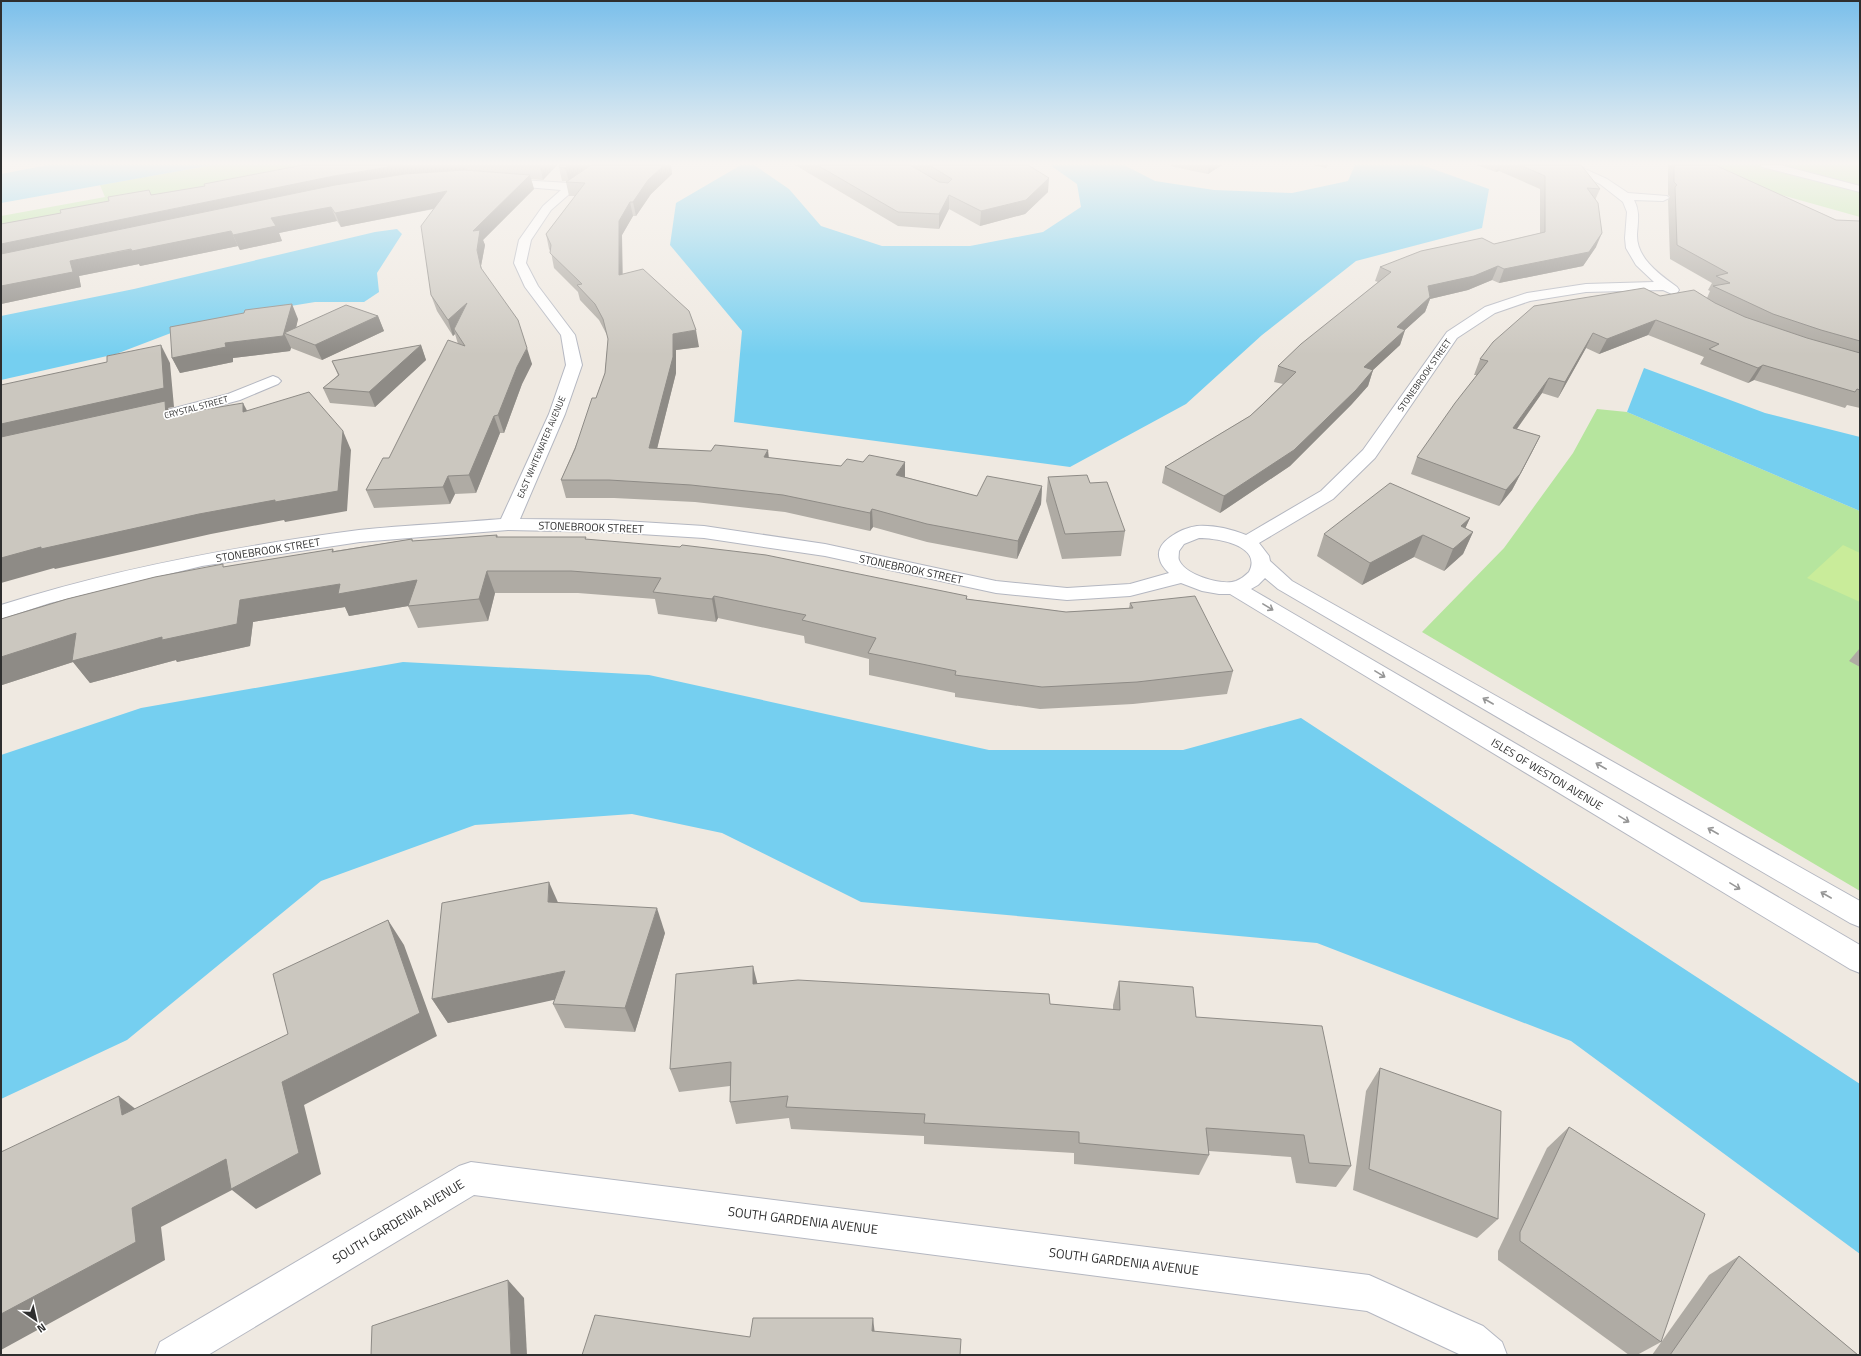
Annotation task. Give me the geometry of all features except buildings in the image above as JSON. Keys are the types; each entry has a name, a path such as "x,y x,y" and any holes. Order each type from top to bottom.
{"street":[{"name":"EAST WHITEWATER AVENUE","path":"508,524 557,414 574,365 568,335 532,287 520,263 525,240 533,228"},
{"path":"1631,228 1631,243 1639,260 1666,286 1686,299"},
{"name":"STONEBROOK STREET","path":"1246,543 1327,495 1369,454 1452,335 1490,310 1527,297 1586,288 1666,286"},
{"name":"CRYSTAL STREET","path":"130,423 192,410 234,397 273,381"},
{"name":"STONEBROOK STREET","path":"1,612 45,598 202,560 360,536 508,524 608,526 704,532 825,550 996,587 1067,594 1130,590 1182,576"},
{"path":"1262,564 1259,574 1250,582 1234,588 1216,588 1197,584 1182,576 1171,566 1168,555 1171,545 1181,537 1196,532 1213,532 1231,536 1246,543 1257,552 1262,564 1285,585 1860,915"},
{"name":"ISLES OF WESTON AVENUE","path":"1234,588 1860,960"},
{"name":"SOUTH GARDENIA AVENUE","path":"173,1355 471,1178 1369,1293 1479,1347"}],"green space":[{"path":"1597,409 1627,412 1860,511 1860,891 1422,632 1504,548 1573,453"},
{"path":"1843,545 1860,553 1860,602 1807,578"}],"water":[{"path":"672,228 828,228 882,246 970,246 1043,232 1049,228 1481,228 1356,261 1262,335 1186,404 1070,467 734,422 742,331 670,245"},
{"path":"397,229 402,234 377,273 379,292 364,302 315,302 254,312 171,333 116,354 1,380 1,316 134,289 375,232"},
{"path":"1644,368 1765,413 1860,437 1860,511 1627,412"},
{"path":"403,662 649,675 989,750 1183,750 1301,718 1860,1084 1860,1254 1571,1041 1317,943 861,902 722,833 632,814 475,825 321,881 127,1040 1,1099 1,755 141,708"}]}
